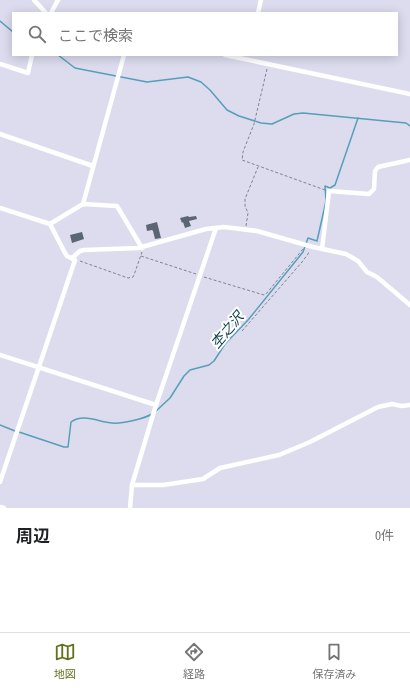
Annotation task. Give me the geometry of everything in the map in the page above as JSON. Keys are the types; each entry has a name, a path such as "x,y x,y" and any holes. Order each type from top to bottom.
{"street":[{"path":"34,0 45,12"},
{"path":"52,12 58,0"},
{"path":"258,12 260,0"},
{"path":"0,64 28,73 32,56"},
{"path":"83,204 124,56"},
{"path":"237,56 249,57 268,64 410,94"},
{"path":"0,134 94,166"},
{"path":"322,249 329,191 370,194 374,189 375,171 378,166 410,160"},
{"path":"50,224 83,204 117,206 142,248"},
{"path":"0,208 50,224 65,253 73,259"},
{"path":"0,482 39,368 73,259 80,250 142,248 198,231 224,227 256,231 351,256 358,261 367,272 377,278 410,305"},
{"path":"130,508 132,485 156,405 216,228"},
{"path":"0,355 156,405"},
{"path":"132,485 163,485 202,479 220,468 291,450 310,442 378,407 392,404 402,406 410,405"},
{"path":"0,507 4,508"}],"path":[{"path":"268,64 254,124 242,158 244,162 329,191"},
{"path":"245,230 248,213 244,206 245,199 258,166"},
{"path":"141,256 264,295 305,245"},
{"path":"242,331 302,262 308,254 310,246"},
{"path":"73,259 106,269 128,278 133,277 134,275 141,256 142,248"}],"building":[{"path":"196,216 197,219 189,221 191,226 185,228 180,218"},
{"path":"157,222 161,238 155,239 153,231 147,231 146,225"},
{"path":"82,232 84,239 72,243 70,235"}],"waterway":[{"path":"0,21 12,31"},
{"path":"59,56 75,68 147,82 188,77 201,82 227,110 239,116 261,123 272,124 294,114 303,113 406,123 410,126"},
{"name":"杢之沢","path":"155,412 170,398 184,376 190,370 209,365 214,361 225,344 248,320 303,252 308,238 317,241 326,201 325,186 330,188 335,185 358,118"},
{"name":"杢之沢","path":"19,432 68,447 71,422 76,419 86,418 121,423 143,418 152,414"},
{"name":"杢之沢","path":"0,425 15,431"}]}
